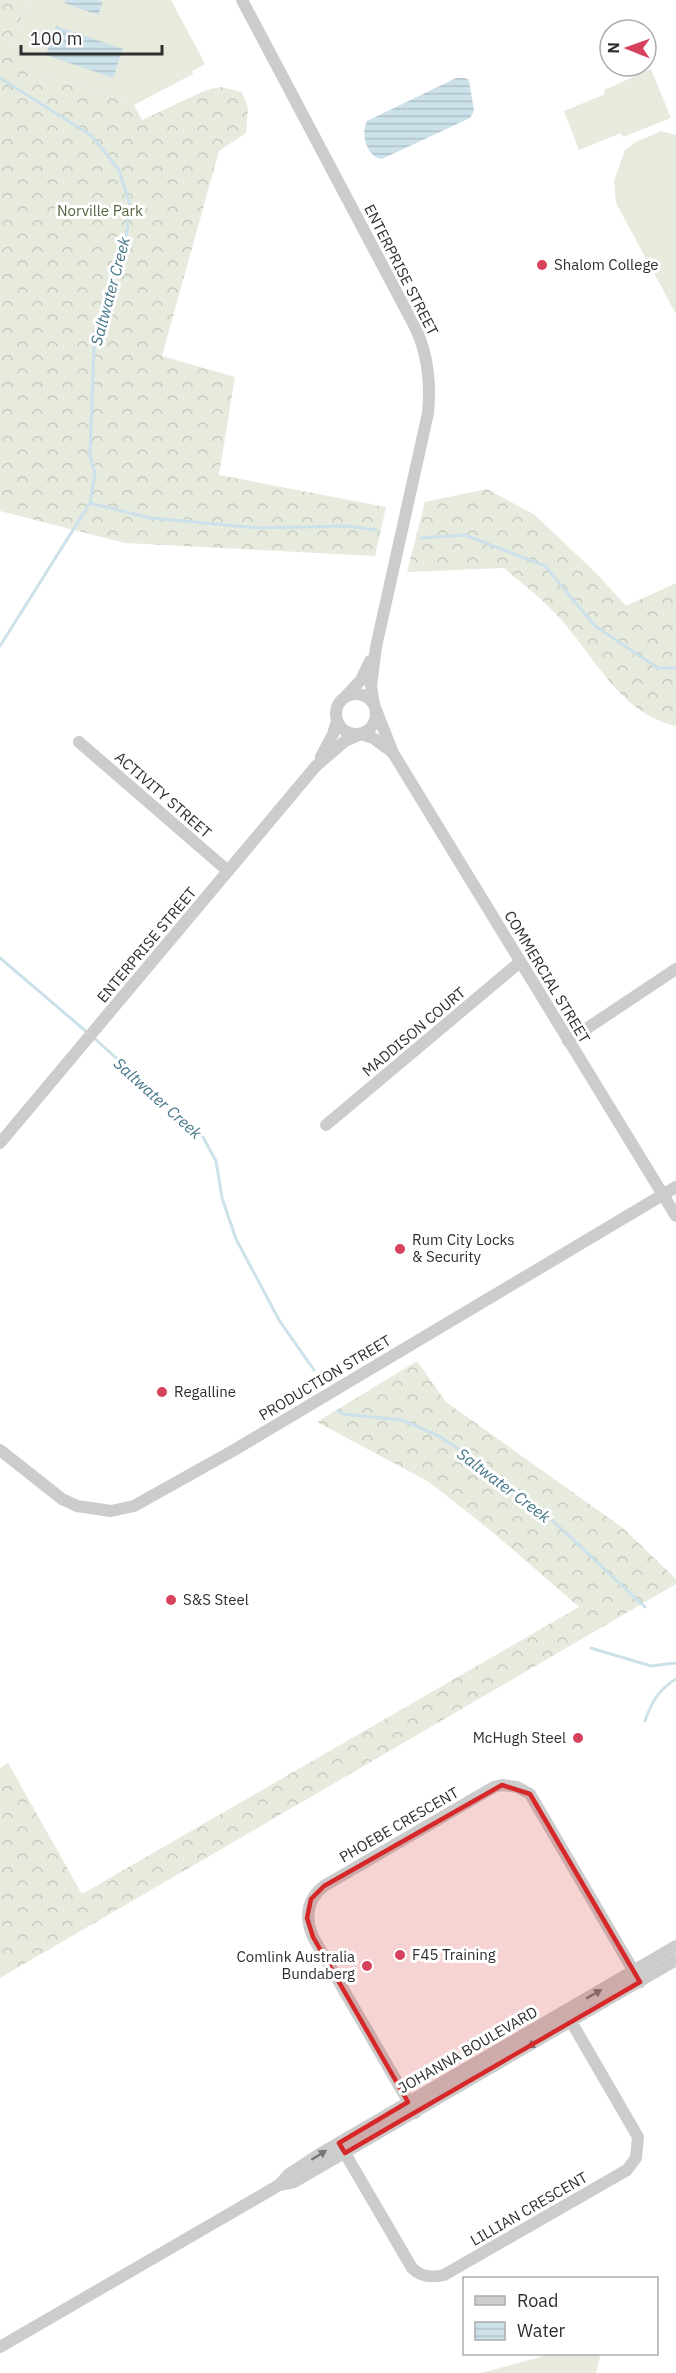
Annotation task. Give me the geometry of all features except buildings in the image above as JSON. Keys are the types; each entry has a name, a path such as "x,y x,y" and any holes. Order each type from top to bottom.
{"street":[{"name":"ENTERPRISE STREET","path":"242,0 414,325 426,356 430,384 428,413 376,647 371,686 375,708"},
{"name":"ENTERPRISE STREET","path":"346,697 362,680 376,647"},
{"path":"359,694 366,697 375,708 373,725 360,734 345,732 337,721 337,707 346,697 359,694"},
{"name":"COMMERCIAL STREET","path":"375,708 393,753 676,1216"},
{"name":"ENTERPRISE STREET","path":"316,766 333,734 337,721"},
{"name":"ENTERPRISE STREET","path":"0,1143 316,766 345,741 360,734"},
{"name":"COMMERCIAL STREET","path":"360,734 373,738 393,753"},
{"name":"ACTIVITY STREET","path":"79,742 228,871"},
{"name":"MADDISON COURT","path":"326,1125 520,962"},
{"path":"568,1041 676,969"},
{"name":"PRODUCTION STREET","path":"0,1449 62,1499 77,1506 111,1511 134,1506 236,1449 676,1187"},
{"name":"PHOEBE CRESCENT","path":"412,2107 313,1937 308,1924 308,1911 311,1899 324,1886 438,1819 494,1787 502,1785 517,1787 530,1794 637,1976"},
{"name":"JOHANNA BOULEVARD","path":"0,2347 279,2185 294,2182 342,2148 637,1976 676,1946"},
{"name":"JOHANNA BOULEVARD","path":"637,1976 676,1960"},
{"name":"LILLIAN CRESCENT","path":"342,2148 412,2268 417,2273 429,2277 444,2275 627,2170 636,2158 638,2137 568,2016"}],"highlighted area":[{"path":"502,1785 530,1794 640,1982 345,2153 339,2143 408,2102 313,1937 307,1918 311,1899 324,1886"}],"green space":[{"name":"Norville Park","path":"0,0 28,0 12,45 23,67 134,105 142,120 204,91 221,87 242,92 248,108 246,133 219,151 162,356 235,377 219,475 386,507 375,556 125,543 0,511"},
{"path":"28,0 171,0 205,64 192,71 193,74 134,105 22,67 12,45"},
{"path":"631,78 655,78 671,118 623,137 621,133 579,150 564,111 605,94 604,90"},
{"path":"661,131 676,135 676,314 616,203 614,181 625,150 636,142"},
{"path":"487,489 535,515 598,575 626,606 676,583 676,726 655,719 637,708 621,694 553,611 504,568 407,572 425,502"},
{"path":"417,1361 446,1402 623,1528 676,1579 676,1584 0,1978 0,1768 8,1763 82,1894 579,1607 490,1530 429,1482 317,1422"},
{"path":"547,2355 599,2355 600,2357 596,2373 481,2373"}],"water":[{"path":"66,0 103,2 98,15 64,3"},
{"path":"56,26 123,49 113,78 46,55"},
{"path":"456,78 469,80 474,111 470,118 382,159 372,154 366,144 364,132 367,121"}],"waterway":[{"name":"Saltwater Creek","path":"0,78 92,136 119,170 130,205 126,239 94,346 90,456 95,473 90,503 0,646"},
{"path":"90,503 150,518 259,528 347,526 376,530"},
{"path":"421,538 465,535 545,566 595,626 658,668 676,668"},
{"name":"Saltwater Creek","path":"0,958 88,1033"},
{"name":"Saltwater Creek","path":"93,1037 203,1137 216,1161 222,1198 236,1239 279,1320 314,1370"},
{"name":"Saltwater Creek","path":"338,1411 343,1414 402,1420 439,1436 476,1461 553,1521 645,1607"},
{"path":"591,1648 651,1666 676,1663"},
{"path":"645,1721 656,1697 676,1679"}],"place":[{"name":"Shalom College","path":"542,265"},
{"name":"Rum City Locks & Security","path":"400,1249"},
{"name":"Regalline","path":"162,1392"},
{"name":"S&S Steel","path":"171,1600"},
{"name":"McHugh Steel","path":"578,1738"},
{"name":"F45 Training","path":"400,1955"},
{"name":"Comlink Australia Bundaberg","path":"367,1966"}]}
